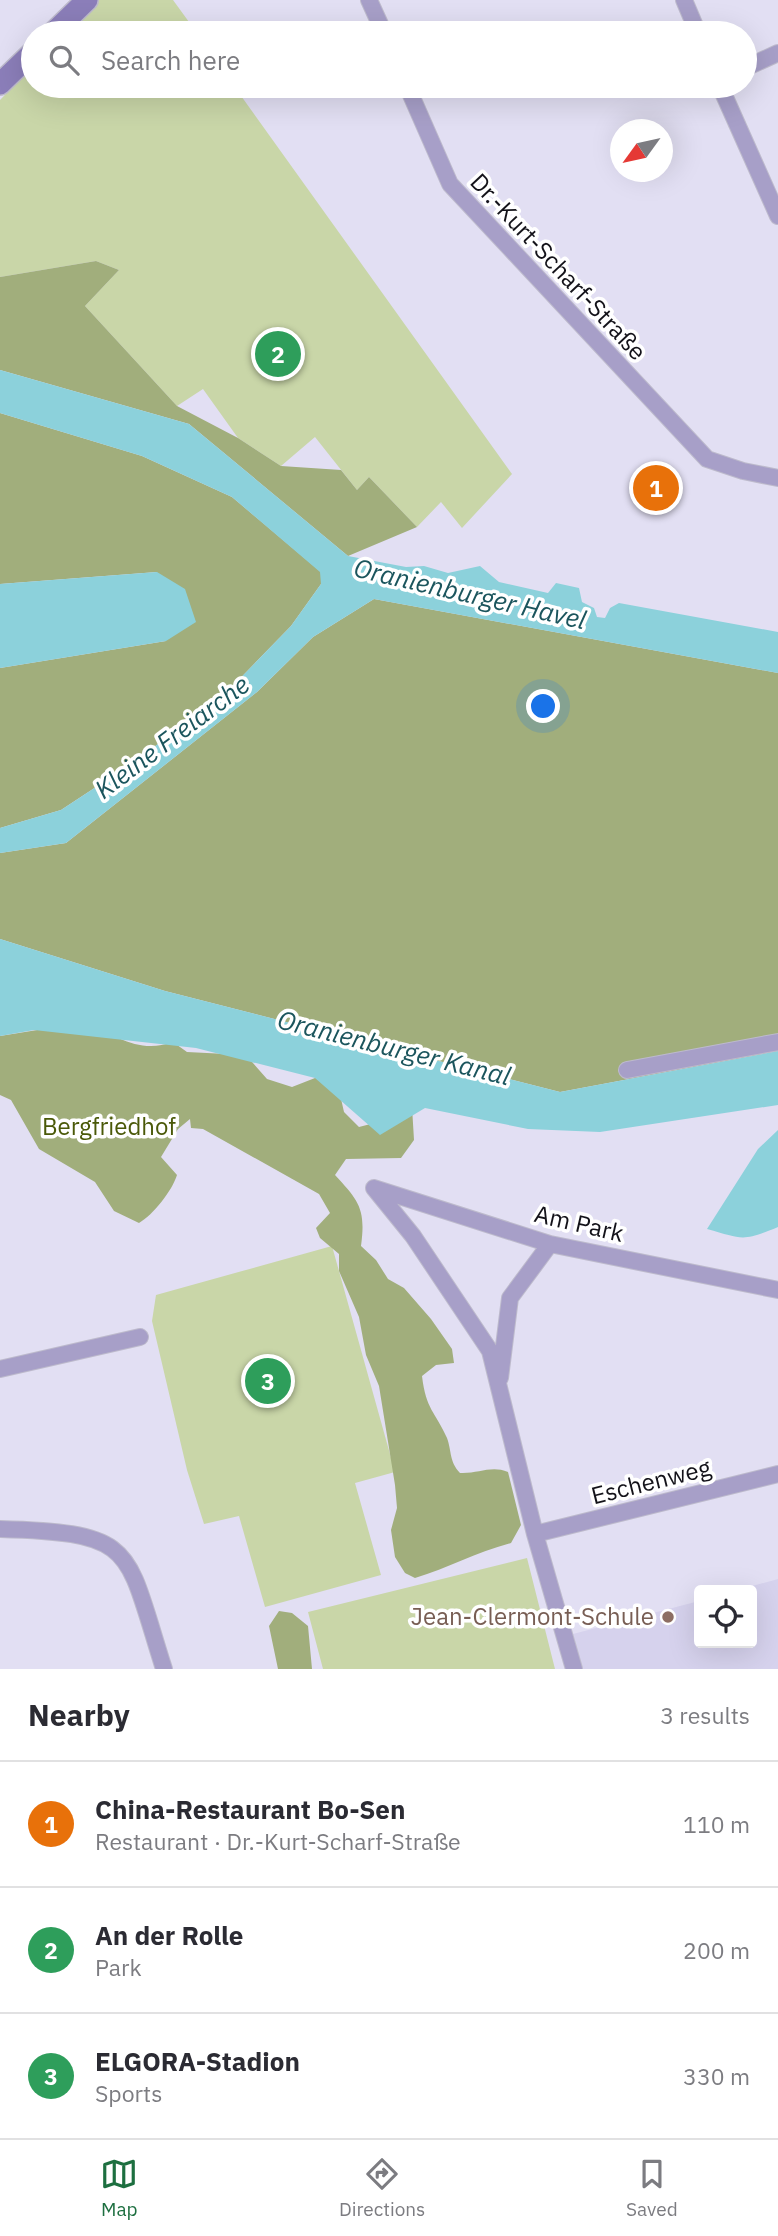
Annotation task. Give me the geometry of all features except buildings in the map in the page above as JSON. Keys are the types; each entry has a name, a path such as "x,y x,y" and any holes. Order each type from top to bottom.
{"main road":[{"path":"65,21 87,0"},
{"path":"0,84 21,64"}],"street":[{"path":"369,0 379,21"},
{"path":"684,0 693,21"},
{"path":"757,63 778,53"},
{"name":"Dr.-Kurt-Scharf-Straße","path":"412,98 450,184 707,459 743,471 778,478"},
{"path":"725,98 778,216"},
{"path":"627,1070 778,1042"},
{"name":"Am Park","path":"498,1387 490,1351 481,1334 413,1236 374,1188 551,1244 778,1290"},
{"path":"551,1244 510,1298 498,1387 535,1534 574,1669"},
{"path":"0,1369 140,1336"},
{"name":"Eschenweg","path":"535,1534 778,1474"},
{"path":"0,1528 48,1530 91,1536 111,1545 133,1570 164,1669"}],"shaded area":[{"name":"Jean-Clermont-Schule","path":"778,1579 778,1669 582,1669 573,1634 694,1602 694,1648 757,1648 756,1585"}],"green space":[{"path":"99,0 173,0 188,21 78,21"},
{"path":"21,78 21,98 243,98 512,474 462,528 441,502 417,527 369,477 357,490 315,437 281,466 238,438 203,389 177,406 85,306 119,270 96,261 0,277 0,100"},
{"path":"96,261 119,270 85,306 177,406 238,438 281,466 341,470 357,490 369,477 417,527 348,556 189,424 0,370 0,277"},
{"path":"0,413 142,456 232,497 321,572 321,584 291,626 223,696 131,764 61,810 0,828 0,668 166,641 157,572 0,584"},
{"path":"374,599 778,673 778,1051 560,1092 165,991 0,939 0,853 66,843 257,692 313,637"},
{"name":"Bergfriedhof","path":"87,1022 139,1045 173,1042 187,1052 246,1055 267,1079 292,1087 315,1078 337,1081 344,1112 359,1127 386,1120 412,1107 414,1140 401,1158 346,1159 335,1175 359,1206 362,1223 361,1246 376,1260 388,1279 404,1288 452,1349 454,1363 436,1365 422,1376 426,1396 447,1438 452,1460 460,1473 496,1469 508,1472 521,1525 511,1543 415,1578 405,1573 395,1557 391,1530 397,1508 395,1485 379,1386 366,1355 359,1317 339,1271 339,1254 320,1238 316,1228 330,1213 319,1194 203,1129 191,1128 190,1119 178,1129 161,1157 177,1175 175,1181 156,1209 139,1223 114,1211 95,1182 39,1149 11,1100 0,1095 0,1036"},
{"path":"332,1246 395,1472 355,1483 381,1575 265,1607 239,1516 204,1524 187,1470 152,1321 156,1295"},
{"path":"527,1558 555,1669 323,1669 308,1612"},
{"path":"279,1611 292,1613 308,1626 312,1669 278,1669 269,1626"}],"water":[{"path":"0,370 189,424 348,556 406,567 424,566 448,573 480,566 499,582 548,593 556,583 579,588 582,602 594,608 597,617 605,618 610,608 619,603 778,632 778,673 374,599 313,637 257,692 66,843 0,853 0,828 61,810 131,764 223,696 291,626 321,584 320,572 232,497 142,456 0,413"},
{"path":"157,572 185,589 196,622 166,641 0,668 0,584"},
{"path":"0,939 165,991 560,1092 778,1051 778,1105 600,1132 528,1129 425,1108 380,1135 315,1078 196,1048 34,1030 0,1036"},
{"path":"778,1130 778,1227 749,1237 707,1229 758,1149"}],"place":[{"name":"An der Rolle","path":"278,354"},
{"name":"China-Restaurant Bo-Sen","path":"656,488"},
{"name":"ELGORA-Stadion","path":"268,1381"},
{"name":"Jean-Clermont-Schule","path":"668,1617"}],"water label":[{"name":"Oranienburger Havel","path":"470,594"},
{"name":"Kleine Freiarche","path":"172,737"},
{"name":"Oranienburger Kanal","path":"394,1048"}]}
